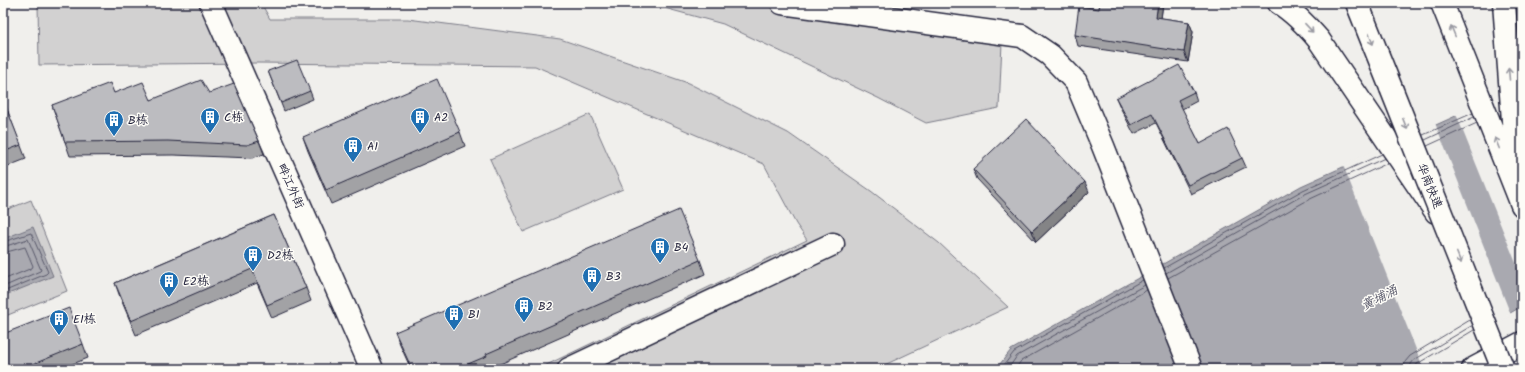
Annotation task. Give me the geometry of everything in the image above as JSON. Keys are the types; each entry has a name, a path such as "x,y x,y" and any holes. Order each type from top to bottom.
{"main road":[{"name":"畔江外街","path":"212,3 242,75 372,369"},
{"path":"782,3 1022,36 1050,55 1076,82 1103,146 1191,369"},
{"path":"1279,3 1291,11 1315,35 1447,228"},
{"name":"华南快速","path":"1357,3 1503,369"},
{"path":"1442,3 1520,201"},
{"path":"1504,3 1506,43 1520,201"},
{"path":"569,369 833,244"},
{"path":"1473,369 1522,343"}],"shaded area":[{"path":"38,3 261,3 270,19 408,19 560,39 688,83 788,133 871,191 939,243 1008,307 876,369 538,369 807,240 796,224 764,164 535,66 258,63 39,65"},
{"path":"646,3 754,3 1002,43 999,108 926,123 878,98 723,24"},
{"path":"590,114 623,189 523,232 490,159"},
{"path":"31,200 67,291 3,317 3,211"}],"water":[{"name":"黄埔涌","path":"1522,86 1522,306 1416,369 996,369 1011,350 1301,186"},
{"path":"33,227 53,276 3,296 3,239"}],"pier":[{"path":"1522,84 1522,278 1456,114"},
{"path":"1435,123 1511,315 1423,367 1343,165"}],"building":[{"path":"1100,3 1158,3 1156,17 1189,22 1184,52 1075,35 1079,6 1099,9"},
{"path":"297,60 310,91 281,103 268,71"},
{"path":"1179,65 1194,92 1178,100 1200,144 1228,129 1242,158 1188,185 1152,114 1131,125 1116,98"},
{"path":"437,79 460,132 326,190 303,137"},
{"path":"201,80 209,93 234,84 259,141 247,145 168,141 65,142 52,105 110,83 114,93 143,82 151,100"},
{"path":"3,99 21,145 3,152"},
{"path":"1026,119 1085,182 1032,231 973,169"},
{"path":"679,210 700,260 486,354 487,356 456,369 412,369 395,332"},
{"path":"274,215 306,288 267,305 252,269 131,321 115,283"},
{"name":"E1栋","path":"69,308 83,344 21,369 3,369 3,334"}],"place":[{"name":"C栋","path":"210,134"},
{"name":"A2","path":"420,134"},
{"name":"B栋","path":"114,137"},
{"name":"A1","path":"353,163"},
{"name":"B4","path":"660,264"},
{"name":"D2栋","path":"253,272"},
{"name":"B3","path":"592,293"},
{"name":"E2栋","path":"169,298"},
{"name":"B2","path":"524,323"},
{"name":"B1","path":"454,331"},
{"name":"E1栋","path":"59,336"}]}
